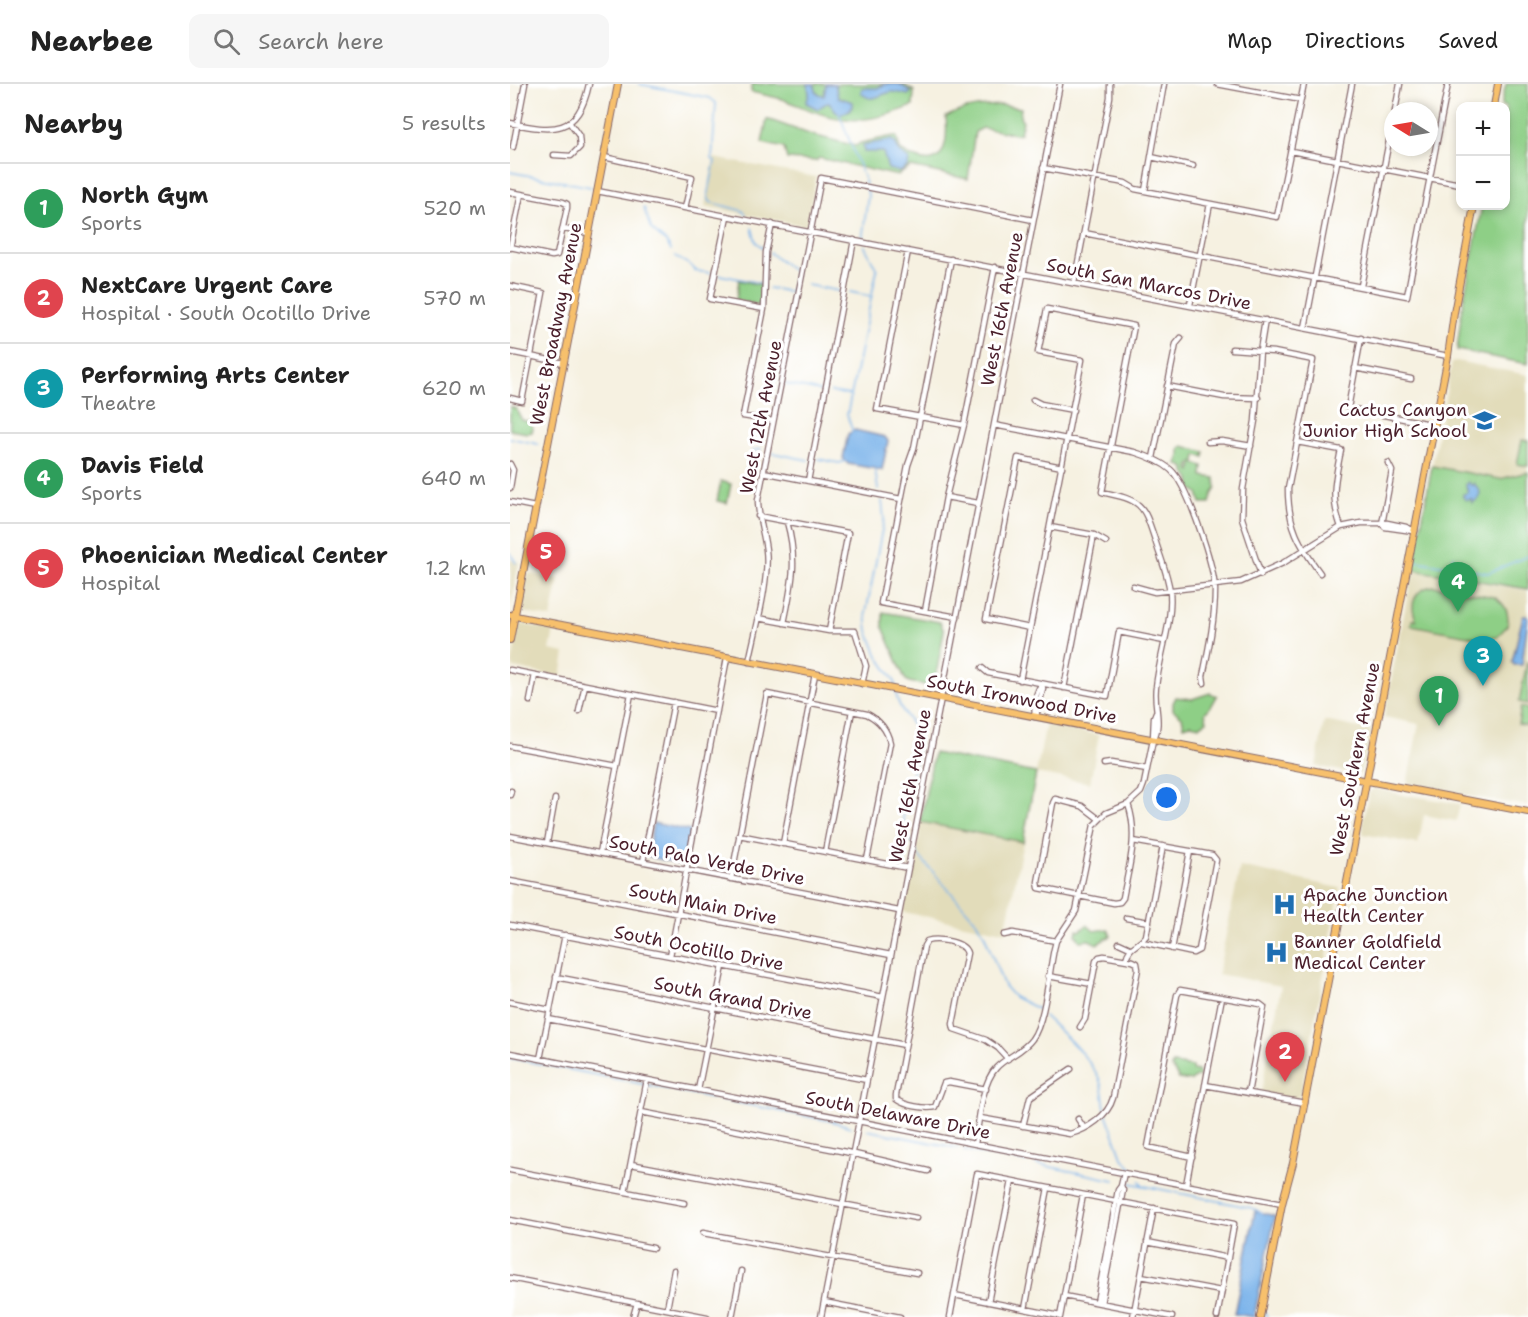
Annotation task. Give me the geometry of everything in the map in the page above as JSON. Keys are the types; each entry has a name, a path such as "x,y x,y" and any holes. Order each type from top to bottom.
{"main road":[{"name":"West Broadway Avenue","path":"510,640 512,616 536,507 618,84"},
{"path":"1495,102 1498,84"},
{"name":"West Southern Avenue","path":"1260,1316 1305,1103 1435,425 1473,210"},
{"name":"South Ironwood Drive","path":"512,616 1528,812"}],"street":[{"path":"513,147 525,84"},
{"path":"510,123 549,129 568,122 584,105 589,84"},
{"name":"West 16th Avenue","path":"821,1317 1060,84"},
{"path":"1074,283 1110,97 1110,84"},
{"path":"1145,191 1164,84"},
{"path":"1217,84 1301,100"},
{"path":"1043,168 1125,183 1135,189 1278,217 1304,84"},
{"path":"1305,328 1352,84"},
{"path":"1397,102 1400,84"},
{"path":"1084,233 1407,296 1448,84"},
{"path":"554,155 571,156 580,147 579,136 568,122"},
{"path":"1291,151 1456,183"},
{"path":"1361,286 1386,156"},
{"path":"604,157 692,177 685,208"},
{"path":"1151,157 1193,166"},
{"name":"West 12th Avenue","path":"749,662 766,573 766,551 758,516 758,500 821,178 1034,220"},
{"name":"South San Marcos Drive","path":"597,190 1448,356"},
{"path":"510,192 521,194 567,204 556,255 510,248 521,194"},
{"path":"1190,305 1210,204"},
{"path":"727,216 710,299 764,309"},
{"path":"771,224 766,252 764,309 743,416 773,422"},
{"path":"563,229 589,233"},
{"path":"808,481 855,240"},
{"path":"908,251 877,409 964,425"},
{"path":"951,259 881,603 957,617"},
{"path":"925,611 946,497 964,425 995,267"},
{"path":"510,286 543,292 522,401 510,398"},
{"path":"975,1144 989,1078 996,1068 1032,1039 1040,1018 1056,941 1071,922 1079,897 1091,833 1099,819 1106,813 1128,804 1141,792 1153,740 1152,732 1156,712 1155,689 1170,608 1170,592 1142,507 1129,497 1102,492 1134,326 1047,309 1038,352 1082,360 1020,680"},
{"path":"1261,574 1242,518 1243,489 1258,398 1260,351 1265,320"},
{"path":"1153,458 1176,344 1181,338"},
{"path":"1361,339 1348,408 1435,425"},
{"path":"1232,349 1313,360 1288,489 1288,509 1293,531 1320,573"},
{"path":"510,352 564,363"},
{"path":"1355,368 1412,379"},
{"path":"1167,386 1224,397 1258,398"},
{"path":"1033,400 1041,404 1073,410"},
{"path":"994,425 1134,452 1153,458 1171,470 1184,487 1210,564 1215,586 1214,616 1203,676 1204,683"},
{"path":"1208,442 1222,441 1251,446"},
{"path":"1297,442 1341,450 1335,483 1334,507 1341,527"},
{"path":"1030,628 986,619 1018,458 1062,467"},
{"path":"1382,524 1392,471 1388,463"},
{"path":"510,488 513,470 511,465"},
{"path":"763,472 901,499"},
{"path":"946,497 978,503"},
{"path":"510,502 536,507"},
{"path":"758,516 848,533 829,632"},
{"path":"784,623 794,575 794,556 787,522"},
{"path":"1133,586 1155,592 1170,592 1241,582 1261,574 1341,527 1361,523 1382,524 1385,527 1414,531"},
{"path":"1050,527 1094,536 1106,542"},
{"path":"1064,688 1094,536"},
{"path":"758,618 829,632 855,631 866,666 862,684"},
{"path":"982,668 988,673 1107,696 1119,632 1164,641"},
{"path":"670,956 728,658"},
{"path":"510,670 717,711"},
{"path":"783,844 815,674"},
{"path":"530,701 535,675"},
{"path":"1035,717 1038,688 1042,684"},
{"path":"579,711 585,685"},
{"path":"600,853 631,694"},
{"path":"731,879 767,694 867,714 876,718 884,728 890,743 867,860"},
{"path":"643,862 674,702"},
{"path":"825,852 852,711"},
{"path":"510,746 617,766"},
{"path":"1104,764 1111,763 1147,769"},
{"path":"547,843 555,799"},
{"path":"1099,819 1082,806 1055,799 1038,882 1039,888 1079,897 1120,902 1133,841 1133,817 1128,804"},
{"name":"South Palo Verde Drive","path":"510,836 899,911"},
{"path":"740,836 908,868"},
{"path":"1133,841 1190,851 1215,857 1216,860 1199,950 1196,952 1172,949 1142,942"},
{"path":"1126,960 1130,948 1142,942 1146,936 1163,846"},
{"path":"1172,949 1190,851"},
{"name":"South Main Drive","path":"510,881 891,955"},
{"path":"1126,918 1149,922"},
{"name":"South Ocotillo Drive","path":"510,925 883,997"},
{"path":"1004,935 1013,933 1056,941"},
{"path":"540,1059 565,935"},
{"path":"986,1089 944,1083 935,1107 930,1108 896,1100 924,946 927,941 962,945 966,948 954,1029 986,1040 1008,1059"},
{"path":"1119,943 1130,948"},
{"path":"980,1118 1070,1134 1084,1128 1106,1113 1113,1098 1138,969 1137,963 1099,957 1096,961 1085,1019 1080,1027"},
{"path":"698,1090 723,966"},
{"path":"1048,976 1092,984"},
{"name":"South Grand Drive","path":"556,977 905,1045"},
{"path":"1192,1157 1148,1147 1179,990 1260,1004 1264,1007 1248,1093"},
{"path":"1186,1185 1222,997"},
{"path":"510,1002 550,1010"},
{"path":"548,1019 867,1080"},
{"name":"South Delaware Drive","path":"510,1053 647,1084 698,1090 1282,1204"},
{"path":"1023,1126 1030,1096 1071,1069"},
{"path":"626,1192 647,1084"},
{"path":"1205,1085 1305,1103"},
{"path":"641,1112 928,1171"},
{"path":"1078,1119 1084,1128"},
{"path":"631,1164 916,1218"},
{"path":"510,1170 684,1203"},
{"path":"1099,1303 1123,1190 1121,1186 1126,1173"},
{"path":"950,1317 977,1174 1234,1224 1216,1317"},
{"path":"988,1302 1011,1181"},
{"path":"1025,1309 1048,1188"},
{"path":"954,1295 1060,1317 1083,1195"},
{"path":"1133,1317 1154,1208"},
{"path":"510,1220 653,1248"},
{"path":"703,1233 917,1273"},
{"path":"1147,1242 1228,1258"},
{"path":"662,1317 674,1269"},
{"path":"732,1317 741,1271"},
{"path":"1141,1276 1221,1292"},
{"path":"510,1278 707,1317"},
{"path":"1064,1296 1172,1317"},
{"path":"824,1302 870,1314 900,1317"},
{"path":"633,1317 637,1303"}],"shaded area":[{"path":"714,158 816,177 807,226 705,206"},
{"name":"Cactus Canyon Junior High School","path":"1456,361 1528,375 1528,472 1501,479 1432,466 1452,363"},
{"path":"510,560 519,562 510,607"},
{"path":"1413,570 1528,591 1528,806 1464,795 1429,786 1407,784 1419,724 1384,717"},
{"path":"528,573 559,579 551,618 521,610"},
{"path":"522,624 554,630 550,650 565,653 561,677 514,668 512,664 519,626"},
{"path":"1324,721 1371,730 1361,773 1316,766"},
{"path":"1046,724 1099,735 1090,783 1036,773"},
{"path":"1374,788 1407,796 1460,804 1456,821 1424,815 1418,844 1363,834 1363,821 1369,793"},
{"path":"920,822 1023,842 1005,932 903,912 920,835"},
{"path":"1240,867 1340,888 1301,1092 1296,1099 1261,1093 1281,986 1218,974"}],"green space":[{"path":"752,84 903,84 914,91 913,106 871,118 854,120 836,118 778,98 751,92"},
{"path":"1506,84 1528,84 1528,364 1457,350 1462,308 1481,210 1510,210 1510,102 1502,102"},
{"path":"1002,105 1021,108 1020,117 1023,121 1020,133 983,128 975,132 968,179 911,167 898,176 819,158 816,161 787,159 784,148 762,143 767,119 812,135 856,146 860,143 893,136 897,137 900,150 913,157 932,160 939,156 946,141 946,117 966,109"},
{"path":"739,280 762,285 761,303 758,305 736,300"},
{"path":"510,406 516,409 522,420 531,422 532,432 510,430"},
{"path":"1522,440 1528,441 1528,466 1517,464"},
{"path":"1183,446 1205,452 1204,457 1196,455 1195,463 1193,463 1203,466 1202,476 1215,478 1216,488 1210,503 1201,503 1198,493 1191,488 1190,478 1185,473 1185,468 1177,464 1180,448"},
{"path":"1432,466 1500,479 1528,472 1528,589 1413,570"},
{"path":"721,481 731,484 727,503 717,501"},
{"path":"1434,586 1494,597 1506,609 1507,626 1497,637 1484,639 1411,625 1412,620 1417,621 1413,609 1415,598 1422,590"},
{"path":"883,612 940,622 944,631 935,681 930,686 909,682 905,679 883,627"},
{"path":"1528,663 1528,704 1519,702"},
{"path":"1210,693 1217,696 1205,713 1207,721 1199,726 1191,724 1184,726 1182,717 1173,710 1176,697 1192,699"},
{"path":"1521,707 1528,709 1528,726 1518,724"},
{"path":"934,753 1036,773 1023,842 920,822"},
{"path":"1087,925 1094,931 1108,929 1111,936 1097,944 1089,940 1080,941 1076,935 1077,930 1080,931"},
{"path":"1173,1064 1192,1067 1192,1070 1198,1071 1200,1077 1191,1081 1179,1079 1171,1067"}],"water":[{"path":"808,84 814,84 817,93 824,96 826,84 835,84 838,97 853,102 852,107 840,115 829,103 818,109 806,103 809,95"},
{"path":"886,84 899,84 911,92 908,95 891,92 871,98 861,93 862,88 877,88"},
{"path":"891,140 895,142 899,152 909,159 908,166 900,172 888,169 883,152 864,152 863,145"},
{"path":"855,430 885,437 888,441 882,470 848,464 843,458 848,434"},
{"path":"1468,482 1472,486 1474,483 1480,492 1479,498 1472,503 1471,499 1466,500 1463,497 1463,494 1468,493 1466,485"},
{"path":"1523,616 1528,618 1522,665 1514,665 1512,662"},
{"path":"653,823 691,831 684,863 681,865 647,856"},
{"path":"1255,1211 1275,1216 1254,1317 1234,1314"}],"waterway":[{"path":"639,84 710,98 716,103 712,159 715,161 708,196 710,202 743,211 746,214"},
{"path":"839,113 866,184"},
{"path":"510,172 591,187"},
{"path":"862,241 867,189"},
{"path":"644,208 651,229 666,242 671,250"},
{"path":"752,228 756,242 763,248"},
{"path":"853,432 847,415 877,270 864,245"},
{"path":"769,288 791,292 795,272 770,253"},
{"path":"675,256 696,271 711,273"},
{"path":"720,275 761,283"},
{"path":"807,285 839,291"},
{"path":"850,292 870,296"},
{"path":"785,384 820,391"},
{"path":"831,392 850,395"},
{"path":"510,438 538,444"},
{"path":"752,451 761,449"},
{"path":"773,453 808,460"},
{"path":"818,459 839,463 846,461"},
{"path":"875,469 878,489"},
{"path":"882,501 884,519 866,613 868,631 878,656 895,682 895,688"},
{"path":"510,553 516,563"},
{"path":"1453,556 1453,567"},
{"path":"1416,561 1488,573 1528,556"},
{"path":"896,693 900,706 915,730 918,744 903,818 905,830 912,843"},
{"path":"914,847 919,856 976,921 984,934 1004,986 1014,997 1038,1009"},
{"path":"1044,1016 1073,1044 1093,1068 1101,1084 1105,1108"},
{"path":"510,1058 831,1121 851,1127"},
{"path":"1106,1113 1122,1157 1132,1169"},
{"path":"867,1130 958,1148"},
{"path":"964,1150 1026,1162"},
{"path":"1036,1164 1114,1180"},
{"path":"1140,1181 1143,1186"},
{"path":"1130,1183 1252,1208 1262,1213"},
{"path":"1264,1310 1267,1317"}],"place":[{"name":"Cactus Canyon Junior High School","path":"1485,420"},
{"name":"Phoenician Medical Center","path":"546,582"},
{"name":"Davis Field","path":"1458,612"},
{"name":"Performing Arts Center","path":"1483,686"},
{"name":"North Gym","path":"1439,726"},
{"name":"Apache Junction Health Center","path":"1285,905"},
{"name":"Banner Goldfield Medical Center","path":"1276,952"},
{"name":"NextCare Urgent Care","path":"1285,1082"}]}
